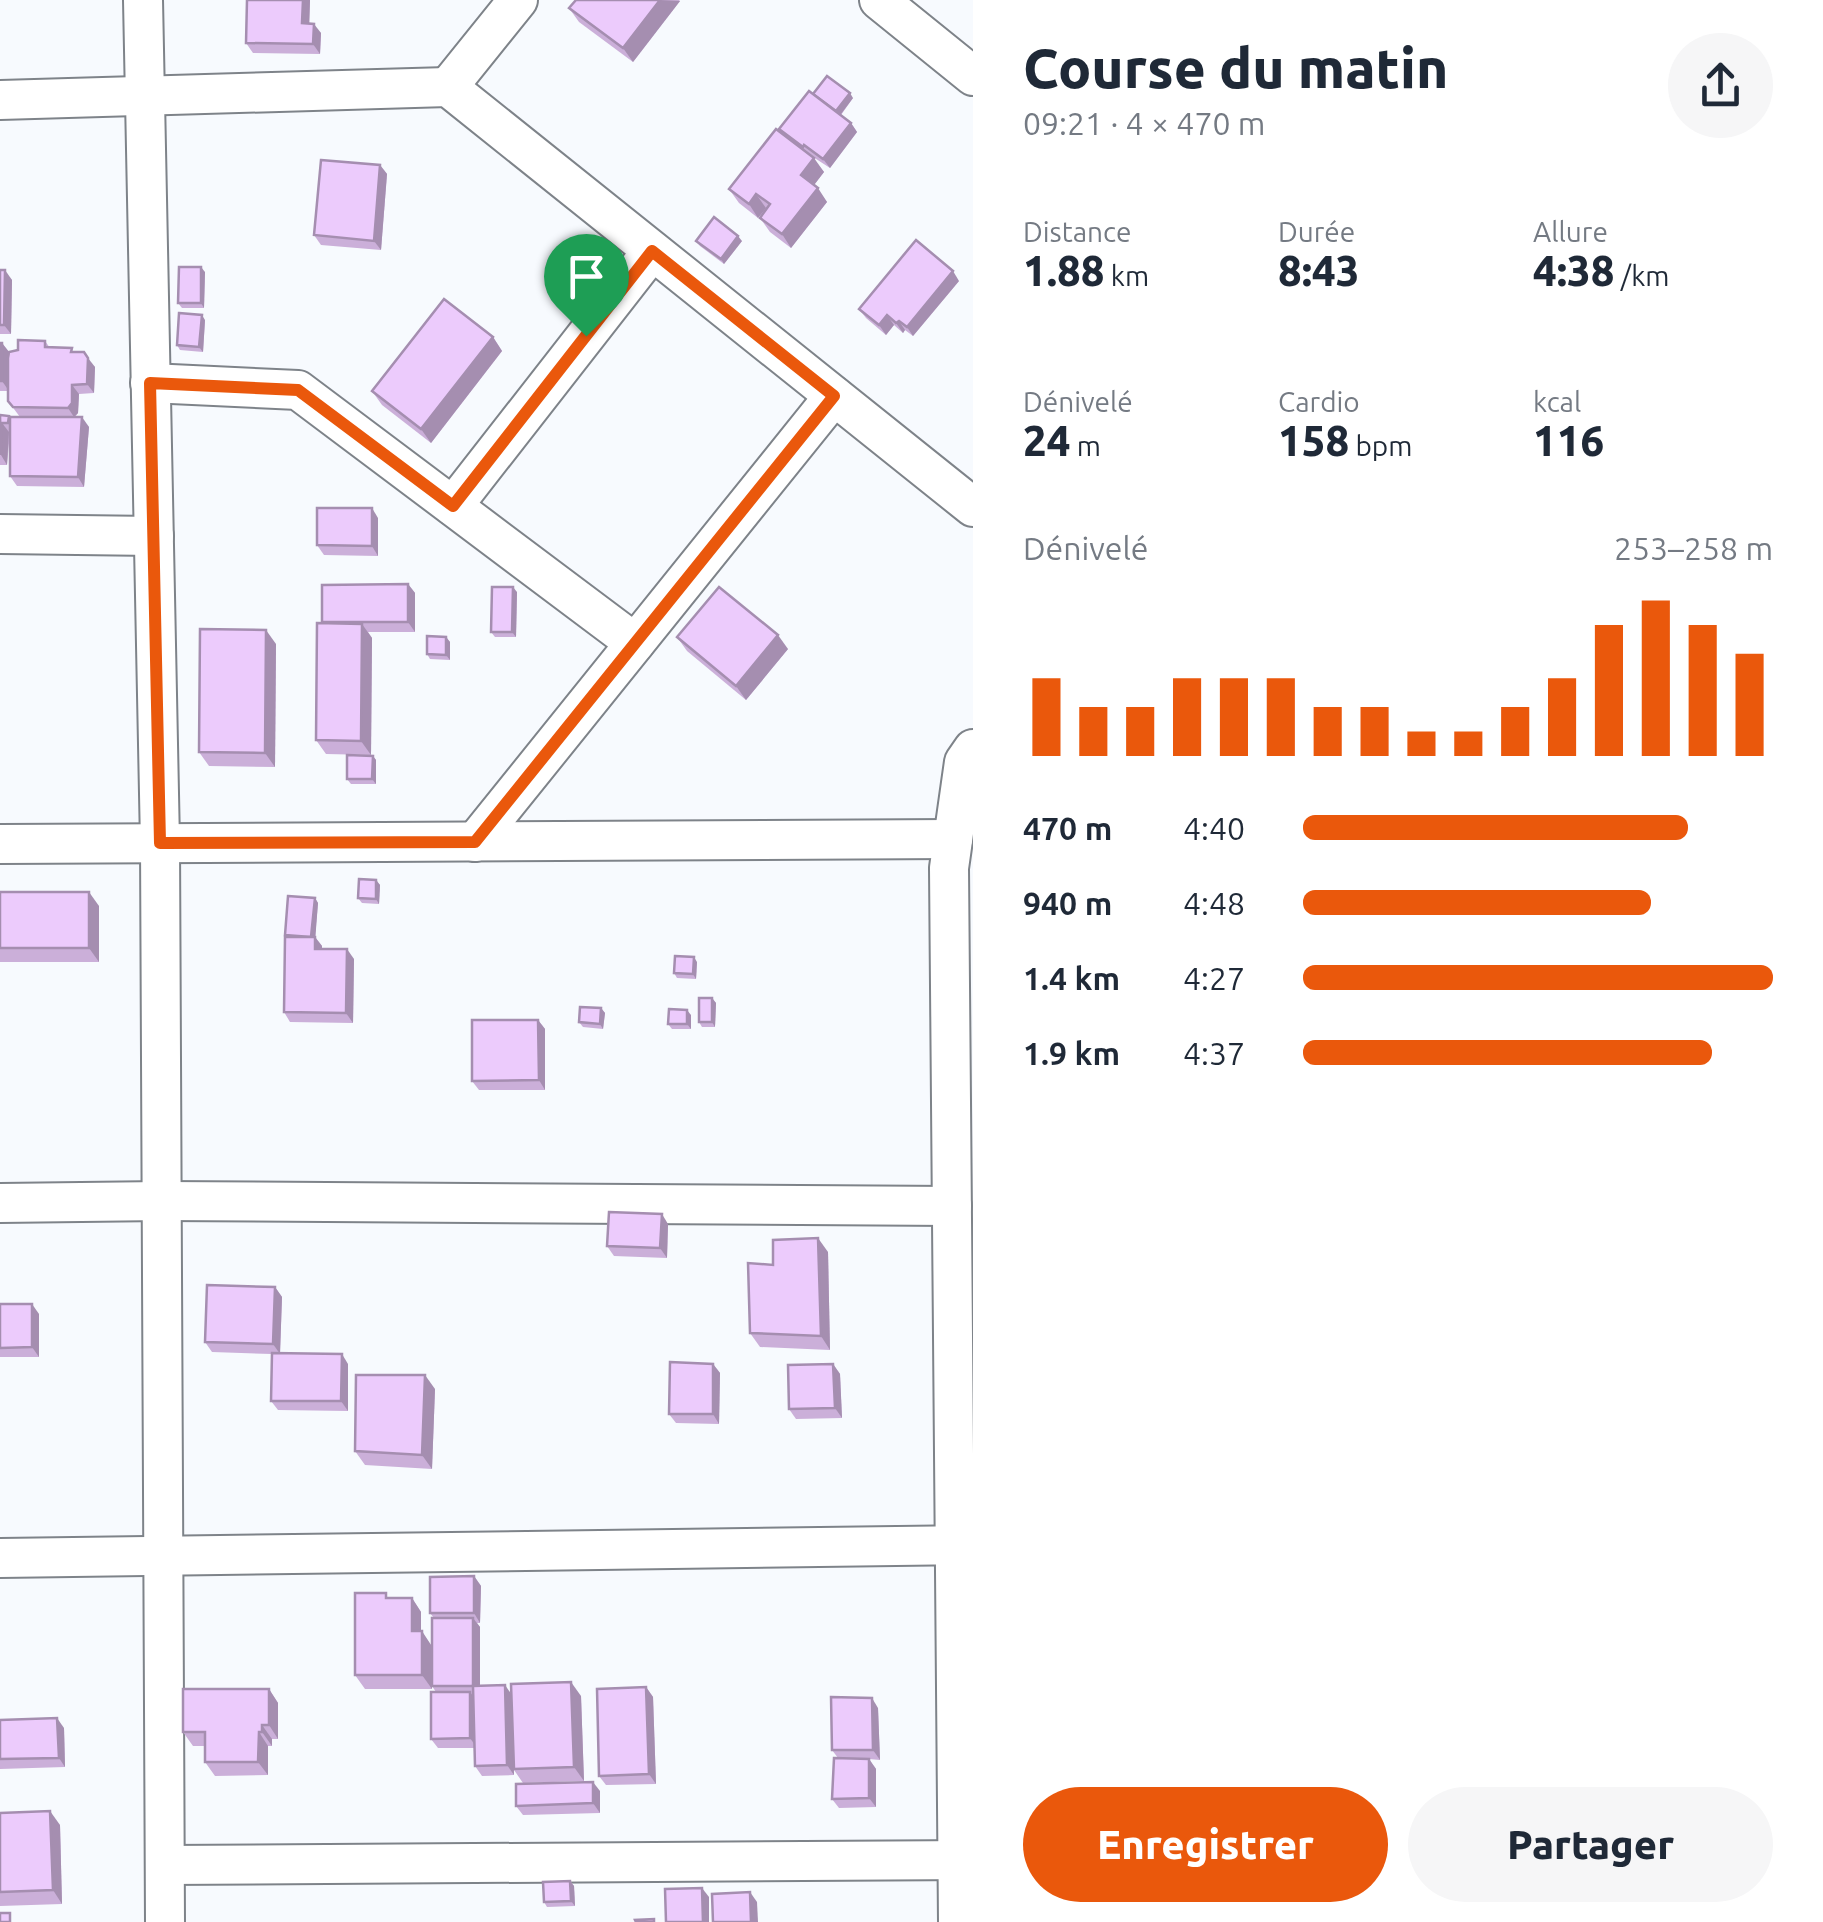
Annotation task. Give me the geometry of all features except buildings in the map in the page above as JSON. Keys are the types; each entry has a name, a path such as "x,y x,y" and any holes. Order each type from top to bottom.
{"street":[{"path":"143,0 160,843 165,1922"},
{"path":"448,87 518,0"},
{"path":"878,0 973,76"},
{"path":"0,100 448,87 973,508"},
{"path":"453,506 652,251"},
{"path":"150,383 298,390 634,643"},
{"path":"475,842 834,396"},
{"path":"0,534 154,536"},
{"path":"958,1922 965,1860 964,1545 952,1206 958,865 964,762 973,750"},
{"path":"0,844 475,842 958,865"},
{"path":"0,1203 162,1200 952,1206"},
{"path":"0,1558 964,1545"},
{"path":"165,1865 965,1860"}],"route":[{"path":"652,251 834,396 475,842 160,843 150,383 298,390 453,506 586,336 652,251"}]}
